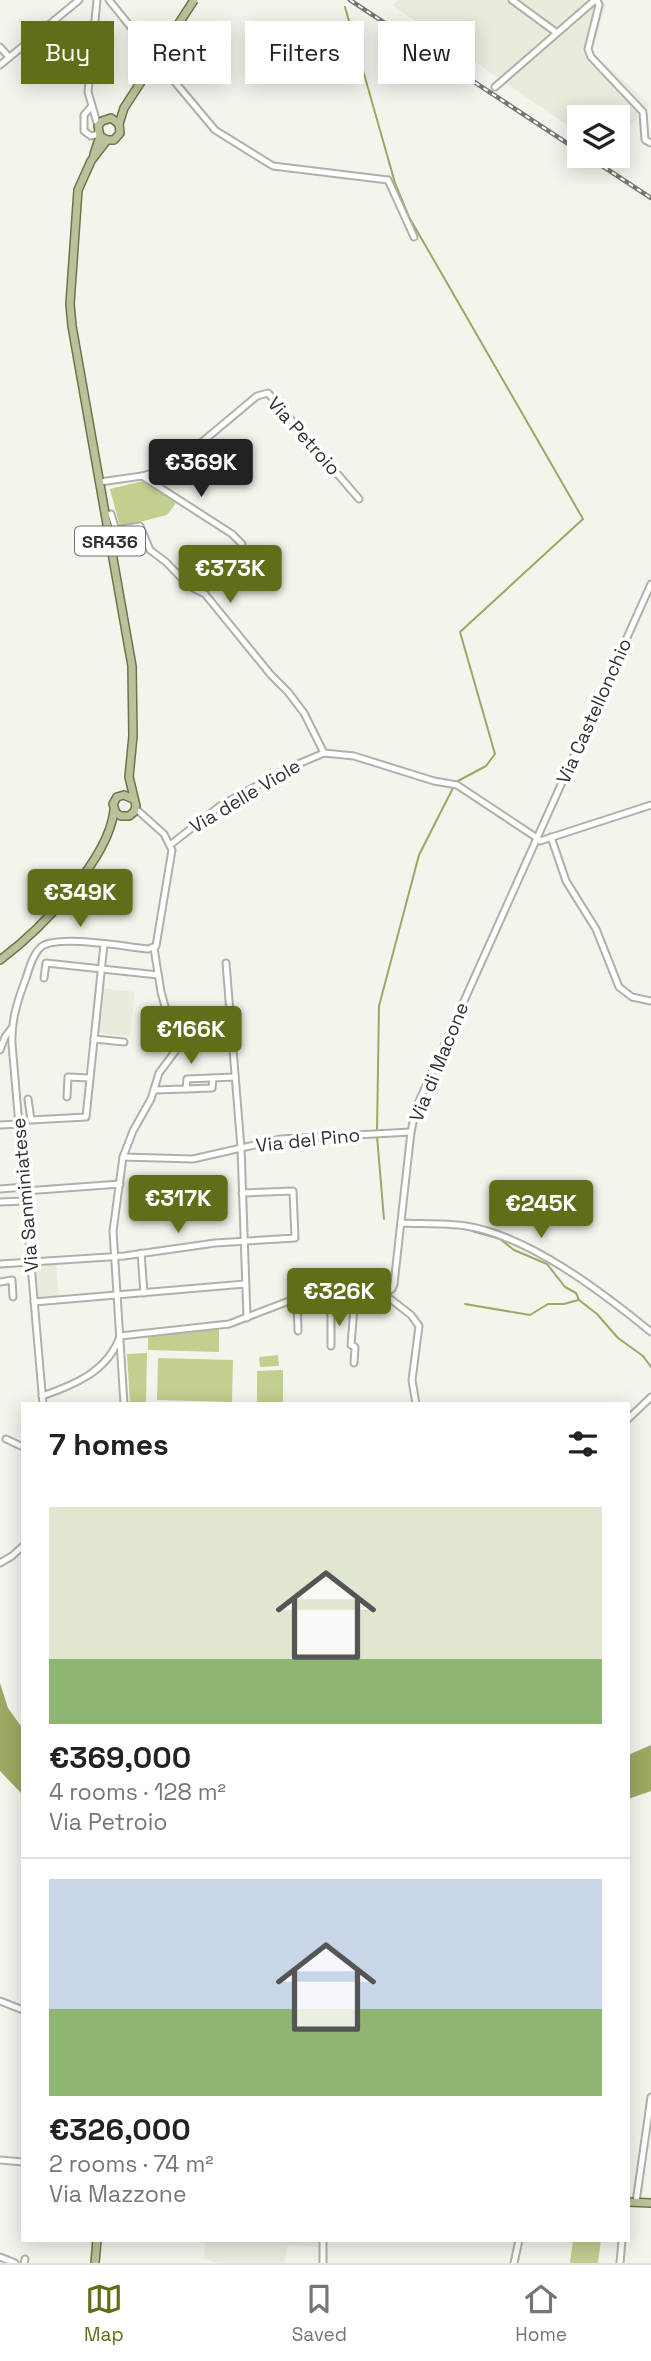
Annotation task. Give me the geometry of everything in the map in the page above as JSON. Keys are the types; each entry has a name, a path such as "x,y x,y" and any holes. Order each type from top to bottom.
{"main road":[{"name":"SR436","path":"101,134 114,140 118,136 119,124 128,101 194,0"},
{"name":"SR436","path":"0,960 34,934 58,907 87,868 110,830 135,808 130,777 133,736 132,666 70,306 78,190 101,134 102,121 128,101"},
{"path":"109,118 119,124"},
{"name":"SR436","path":"110,830 114,802 130,777"},
{"path":"119,796 127,795 133,799"},
{"path":"114,809 117,814 127,816"},
{"path":"632,2202 651,2203"},
{"path":"94,2263 97,2242"}],"street":[{"path":"0,65 79,0"},
{"path":"91,108 84,115 84,131 91,136 101,134 88,92 97,0"},
{"path":"109,0 128,24"},
{"path":"512,0 557,33"},
{"path":"495,87 596,0 599,5 588,49 591,57 643,112 645,139 651,143"},
{"path":"0,47 9,57"},
{"path":"177,84 215,130 273,166 392,178 414,237"},
{"path":"91,108 101,117 109,118"},
{"path":"643,112 651,112"},
{"name":"Via Petroio","path":"100,482 142,476 171,468 257,396 268,393 359,499"},
{"path":"142,476 232,534 242,544"},
{"name":"Via delle Viole","path":"105,515 111,514 116,530 140,526 150,550 189,586 205,594 296,703 324,753"},
{"name":"Via Castellonchio","path":"537,838 651,584"},
{"name":"Via delle Viole","path":"170,845 220,806 291,767 324,753 354,756 434,781 455,784 537,838"},
{"path":"537,838 540,841 651,804"},
{"name":"Via delle Viole","path":"124,1402 114,1256 114,1226 123,1157 163,1067 177,1049 154,948 172,854 164,834 135,808"},
{"path":"127,816 149,822"},
{"path":"551,837 566,881 596,929 619,987 632,997 651,1001"},
{"name":"Via di Macone","path":"384,1294 393,1289 416,1108 537,838"},
{"name":"Via Sanminiatese","path":"43,1402 12,1028 18,998 38,950 54,940 104,944"},
{"path":"86,1117 104,944 154,948"},
{"path":"44,978 46,963 158,975"},
{"path":"226,963 241,1148 247,1318"},
{"path":"171,1027 230,1009"},
{"path":"0,1050 12,1028"},
{"path":"94,1039 124,1042"},
{"path":"67,1097 68,1077 90,1078"},
{"path":"186,1089 187,1079 235,1077"},
{"path":"154,1090 212,1088 213,1078"},
{"path":"28,1099 31,1120 93,1118"},
{"path":"0,1125 20,1124"},
{"name":"Via del Pino","path":"123,1157 193,1159 281,1139 411,1132"},
{"path":"0,1189 120,1184"},
{"path":"0,1264 114,1256 215,1242 295,1238 293,1191 242,1193"},
{"path":"0,1202 26,1201"},
{"path":"401,1223 465,1226 510,1240 548,1259 623,1309 651,1332"},
{"path":"141,1253 144,1293"},
{"path":"0,1282 12,1280 13,1297"},
{"path":"34,1302 245,1284"},
{"path":"42,1395 75,1384 106,1361 120,1336 220,1325 316,1294 384,1294 411,1315 419,1326 412,1380 416,1402"},
{"path":"331,1294 331,1346"},
{"path":"354,1363 355,1347 351,1345 355,1294"},
{"path":"297,1298 298,1331"},
{"path":"106,1361 122,1362"},
{"path":"630,1417 651,1397"},
{"path":"6,1439 21,1446"},
{"path":"0,1563 21,1548"},
{"path":"0,2001 21,2009"},
{"path":"632,2202 651,2097"},
{"path":"0,2160 21,2162"},
{"path":"323,2242 323,2263"},
{"path":"514,2263 519,2242"},
{"path":"620,2263 622,2242"},
{"path":"0,2257 15,2263"}],"shaded area":[{"path":"398,0 602,0 606,5 592,52 650,104 630,126 630,105 567,105 567,125 475,62 475,21 415,21 392,5"},
{"path":"143,481 176,503 167,515 120,527 110,489"},
{"path":"102,988 135,992 130,1037 98,1033"},
{"path":"56,1263 59,1297 39,1299 35,1265"},
{"path":"219,1329 219,1352 148,1350 148,1336"},
{"path":"147,1353 146,1402 130,1402 127,1354"},
{"path":"278,1355 279,1366 260,1367 259,1357"},
{"path":"158,1358 233,1360 232,1402 157,1400"},
{"path":"283,1370 283,1402 257,1402 257,1371"},
{"path":"0,1683 8,1708 21,1726 21,1793 0,1771"},
{"path":"651,1745 651,1791 630,1798 630,1754"},
{"path":"205,2242 323,2242 323,2247 287,2246 285,2263 219,2263 204,2259"},
{"path":"573,2242 601,2242 598,2263 570,2263"}],"waterway":[{"path":"345,7 395,183 409,217 583,519 460,632 495,754 486,766 456,782 419,855 379,1006 377,1131"},
{"path":"377,1136 384,1219"},
{"path":"472,1231 500,1239 514,1250 547,1264 565,1287 576,1293 579,1300 597,1314 618,1338 643,1356 651,1367"},
{"path":"465,1304 530,1315 548,1304 564,1304 578,1300"}],"tunnel":[{"path":"489,95 495,87"}],"railway":[{"path":"350,0 567,143"},
{"path":"605,168 651,198"}]}
